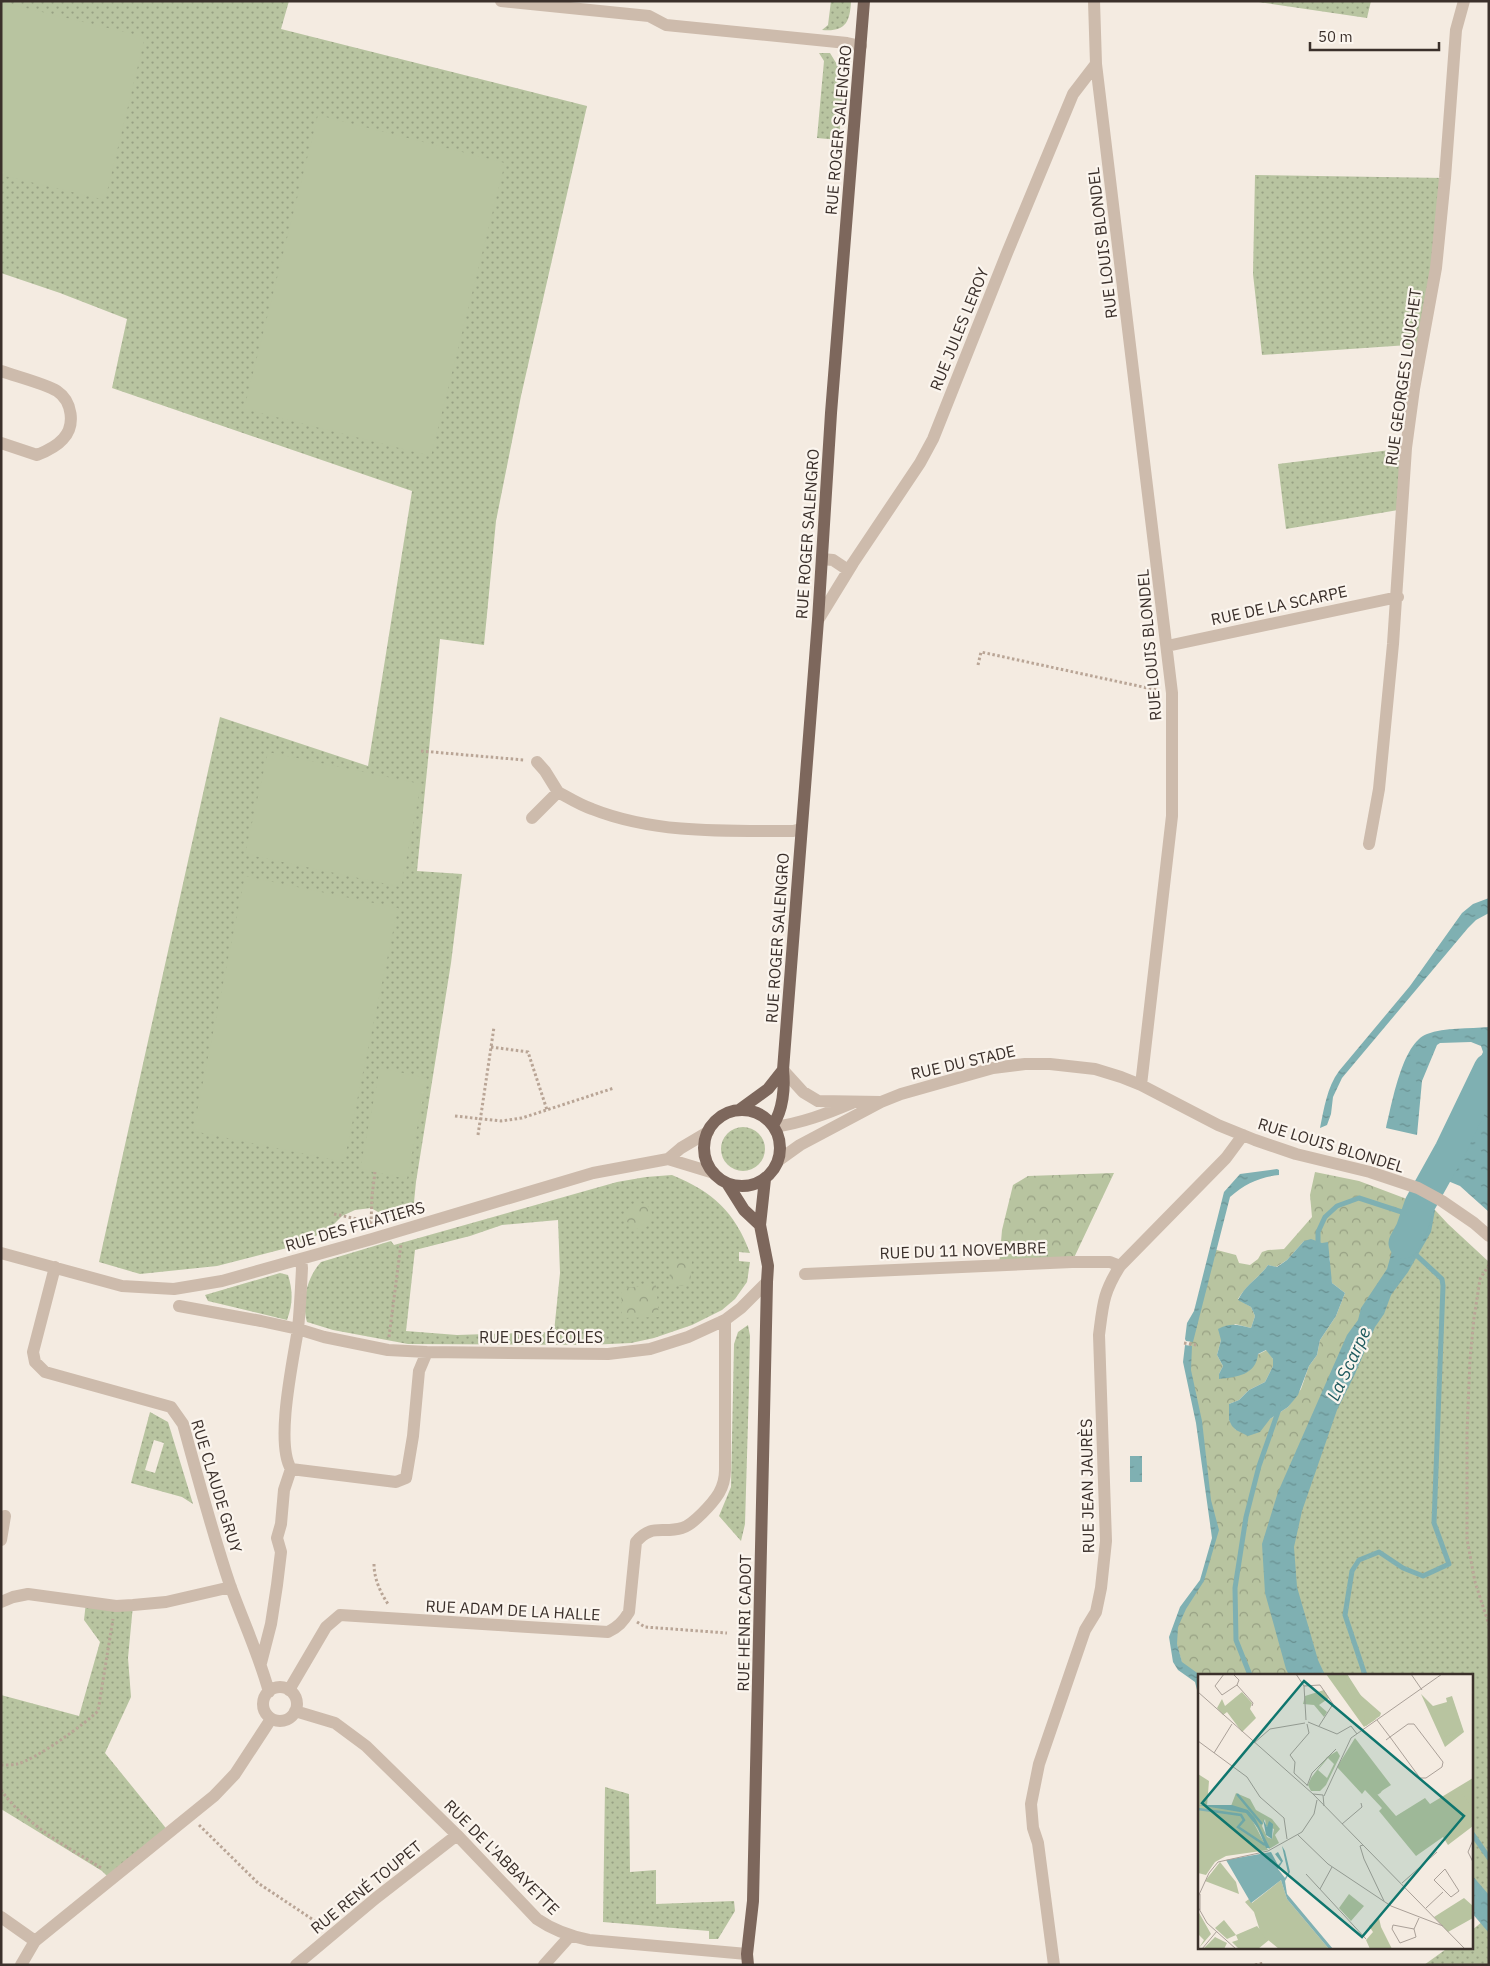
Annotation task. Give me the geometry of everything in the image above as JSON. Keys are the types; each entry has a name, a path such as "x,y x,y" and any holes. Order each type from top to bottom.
{"main road":[{"name":"RUE ROGER SALENGRO","path":"773,1126 779,1116 784,1085 783,1070 864,1"},
{"path":"760,1225 744,1210 727,1183 714,1173 705,1153 706,1139 708,1132 718,1119 724,1114 739,1110 768,1089 783,1070"},
{"path":"727,1183 746,1186 765,1179 779,1160 780,1143 773,1126 758,1113 739,1110"},
{"name":"RUE HENRI CADOT","path":"748,1959 753,1901 767,1282 767,1260 760,1225 765,1179"}],"street":[{"path":"502,1 649,16 666,26 847,43 861,46"},
{"name":"RUE LOUIS BLONDEL","path":"1094,1 1096,64 1168,646 1172,693 1172,816 1141,1085 1218,1125 1243,1135 1296,1154 1370,1172 1418,1188 1434,1196 1474,1223 1489,1236"},
{"name":"RUE GEORGES LOUCHET","path":"1369,844 1379,789 1398,597 1406,448 1414,389 1436,268 1456,30 1464,1"},
{"name":"RUE JULES LEROY","path":"818,620 848,570 920,464 933,439 1010,245 1074,94 1096,64"},
{"path":"1,371 56,391 69,404 71,423 65,437 54,447 37,455 1,443"},
{"path":"822,559 833,560 848,570"},
{"name":"RUE DE LA SCARPE","path":"1168,646 1398,597"},
{"path":"537,762 546,771 558,792 592,809 633,821 678,829 793,831 801,829"},
{"path":"532,818 558,792"},
{"name":"RUE DU STADE","path":"779,1160 800,1145 880,1102 901,1094 993,1068 1025,1064 1050,1064 1095,1070 1141,1085"},
{"name":"RUE DU STADE","path":"783,1070 809,1097 818,1101 880,1102"},
{"name":"RUE DU STADE","path":"773,1126 798,1124 856,1101"},
{"name":"RUE DES FILATIERS","path":"1,1253 122,1286 174,1289 222,1281 372,1239 593,1173 668,1159 681,1148 708,1132"},
{"name":"RUE JEAN JAURÈS","path":"1054,1965 1031,1804 1039,1764 1049,1732 1085,1630 1096,1612 1101,1588 1106,1541 1099,1335 1108,1284 1120,1266 1226,1158 1243,1135"},
{"path":"668,1159 714,1173"},
{"path":"291,1469 286,1461 284,1445 292,1363 298,1329 302,1268 300,1259"},
{"name":"RUE DU 11 NOVEMBRE","path":"805,1274 1072,1262 1110,1262 1120,1266"},
{"name":"RUE CLAUDE GRUY","path":"55,1268 33,1352 35,1362 45,1372 171,1407 179,1416 183,1424 215,1539 231,1587 261,1662 269,1692"},
{"name":"RUE DES ÉCOLES","path":"179,1306 298,1329 324,1337 388,1350 608,1354 660,1346 688,1337 725,1320 742,1308 767,1282"},
{"name":"RUE ADAM DE LA HALLE","path":"289,1690 326,1627 340,1616 608,1632 618,1627 629,1612 636,1542 642,1534 651,1530 681,1529 691,1524 719,1494 724,1483 725,1320"},
{"path":"291,1469 396,1482 406,1478 413,1436 419,1371 426,1352"},
{"path":"261,1662 271,1624 277,1586 281,1552 277,1538 281,1524 284,1490 291,1469"},
{"path":"1,1540 6,1516"},
{"path":"1,1602 28,1594 116,1606 166,1602 231,1587"},
{"path":"279,1688 289,1690 295,1697 295,1711 285,1721 272,1719 263,1706 266,1696 269,1692 279,1688"},
{"name":"RUE DE L'ABBAYETTE","path":"295,1711 335,1723 366,1746 457,1835 537,1919 551,1928 570,1936 589,1940 748,1959"},
{"path":"21,1965 35,1941 114,1876 192,1816 235,1774 272,1719"},
{"name":"RUE RENÉ TOUPET","path":"296,1965 383,1892 457,1835"},
{"path":"1,1916 35,1941"},
{"path":"544,1965 570,1936"}],"path":[{"path":"978,665 981,652 1172,693"},
{"path":"421,751 537,762"},
{"path":"478,1135 494,1027"},
{"path":"491,1047 528,1052 547,1111"},
{"path":"455,1116 501,1121 522,1118 614,1088"},
{"path":"372,1239 372,1196 375,1172"},
{"path":"334,1214 371,1222"},
{"path":"388,1350 401,1244 398,1231"},
{"path":"1489,1265 1480,1279 1474,1318 1466,1433 1467,1539 1475,1582 1489,1625"},
{"path":"1184,1343 1196,1345"},
{"path":"374,1564 374,1573 383,1596 398,1619"},
{"path":"1,1765 18,1764 46,1749 88,1722 98,1711 116,1606"},
{"path":"656,1626 727,1633"},
{"path":"1,1790 22,1816 114,1876"},
{"path":"192,1816 258,1884 334,1933"},
{"path":"1257,1964 1264,1963"}],"green space":[{"path":"1,1 289,1 281,29 587,106 521,396 496,521 484,645 440,639 417,871 462,874 451,963 416,1182 413,1212 385,1216 371,1208 355,1210 342,1216 327,1231 287,1248 217,1266 140,1274 99,1262 220,717 368,766 412,491 112,388 127,319 1,273"},
{"path":"831,1 851,1 849,15 841,28 822,30 828,25"},
{"path":"1252,1 1371,1 1367,18"},
{"path":"1,2 145,37 105,200 1,175"},
{"path":"819,53 830,53 844,76 839,140 817,138 824,61"},
{"path":"318,115 505,163 431,456 244,409"},
{"path":"1255,175 1445,178 1423,344 1262,355 1253,274"},
{"path":"1406,448 1404,509 1286,529 1278,464"},
{"path":"268,752 421,784 401,887 245,854"},
{"path":"245,876 398,908 344,1162 193,1131"},
{"path":"380,1068 427,1078 407,1179 360,1169"},
{"path":"747,1127 759,1133 764,1140 764,1158 759,1165 752,1170 739,1171 731,1168 724,1161 721,1145 724,1137 731,1130"},
{"path":"1315,1172 1359,1181 1420,1204 1411,1230 1280,1532 1307,1674 1198,1674 1196,1678 1184,1670 1174,1634 1176,1622 1200,1585 1215,1535 1188,1353 1193,1325 1213,1249 1236,1255 1239,1263 1250,1265 1258,1259 1262,1252 1284,1249 1312,1217 1310,1195","holes":["1304,1241 1322,1243 1330,1259 1332,1283 1345,1293 1336,1316 1320,1340 1317,1355 1309,1366 1301,1389 1288,1407 1270,1419 1236,1430 1229,1420 1229,1404 1239,1400 1249,1390 1265,1382 1273,1366 1273,1359 1267,1350 1219,1374 1223,1366 1217,1355 1221,1340 1235,1324 1251,1328 1255,1316 1251,1307 1238,1299 1268,1265 1276,1267 1287,1260"]},
{"path":"1114,1173 1072,1262 999,1265 1002,1230 1013,1185 1028,1176"},
{"path":"672,1175 711,1196 730,1215 750,1253 739,1252 739,1261 750,1262 747,1282 735,1299 722,1310 692,1325 654,1338 631,1343 588,1345 408,1344 333,1330 307,1322 305,1314 306,1290 312,1275 321,1262 391,1241 394,1245 617,1182","holes":["558,1220 560,1273 554,1332 457,1335 406,1331 415,1250 470,1236 502,1225"]},
{"path":"639,1203 648,1207 652,1216 648,1225 639,1229 630,1225 626,1216 630,1207"},
{"path":"1420,1204 1435,1210 1489,1262 1489,1915 1472,1895 1472,1674 1307,1674 1280,1532 1411,1230"},
{"path":"671,1259 692,1260 690,1286 669,1285"},
{"path":"280,1273 288,1275 291,1287 292,1298 287,1320 208,1301 205,1295"},
{"path":"656,1285 659,1317 622,1318 621,1288"},
{"path":"748,1325 750,1336 745,1524 741,1541 719,1516 731,1487 734,1344 738,1332"},
{"path":"150,1412 168,1422 193,1504 182,1497 131,1483","holes":["154,1440 164,1443 155,1473 145,1470"]},
{"path":"86,1602 133,1605 128,1658 131,1697 105,1753 169,1832 110,1879 102,1871 1,1809 1,1695 79,1716 100,1642 84,1620"},
{"path":"605,1787 629,1794 630,1872 656,1870 656,1904 734,1901 735,1911 718,1939 709,1939 709,1931 603,1922"},
{"path":"1489,1916 1489,1965 1424,1965 1448,1948 1472,1948 1472,1930"}],"water":[{"path":"1489,898 1489,913 1476,920 1468,928 1342,1078 1333,1097 1331,1114 1327,1125 1320,1128 1329,1091 1339,1071 1410,986 1462,913 1473,904"},
{"path":"1489,1027 1489,1212 1460,1186 1431,1174 1437,1155 1448,1137 1453,1119 1483,1052 1481,1046 1471,1042 1440,1043 1437,1045 1422,1081 1417,1135 1386,1128 1399,1075 1411,1049 1418,1040 1427,1034 1441,1030"},
{"path":"1279,1170 1279,1175 1265,1177 1253,1182 1241,1188 1230,1197 1193,1342 1186,1341 1187,1323 1194,1311 1224,1192 1240,1174"},
{"path":"1408,1200 1435,1210 1431,1232 1408,1272 1391,1295 1384,1314 1375,1327 1337,1410 1302,1511 1294,1547 1297,1587 1318,1660 1325,1674 1288,1674 1265,1593 1262,1544 1278,1492 1347,1335 1358,1320 1361,1308 1387,1269 1392,1251 1406,1225 1411,1206"},
{"path":"1311,1239 1322,1243 1328,1242 1332,1283 1345,1293 1336,1316 1320,1340 1317,1355 1309,1366 1298,1395 1288,1407 1270,1419 1260,1432 1248,1436 1232,1426 1229,1420 1229,1404 1239,1400 1249,1390 1265,1382 1273,1366 1273,1359 1266,1350 1258,1354 1250,1371 1239,1376 1219,1379 1223,1366 1217,1355 1221,1340 1218,1329 1231,1325 1251,1328 1255,1316 1251,1307 1238,1300 1241,1294 1268,1265 1277,1267 1287,1260 1304,1241"},
{"path":"1185,1345 1192,1346 1191,1370 1202,1421 1211,1500 1219,1530 1204,1581 1186,1609 1178,1627 1177,1644 1182,1662 1199,1674 1198,1690 1195,1682 1178,1670 1173,1662 1169,1637 1180,1607 1200,1580 1212,1538 1196,1423 1183,1362"},
{"path":"1130,1456 1142,1456 1142,1482 1130,1482"},
{"path":"1472,1875 1489,1895 1489,1933 1472,1913"}],"waterway":[{"name":"La Scarpe","path":"1404,1243 1411,1230 1420,1204 1450,1150 1489,1069"},
{"path":"1318,1249 1318,1232 1325,1217 1337,1206 1359,1198 1414,1216"},
{"path":"1365,1674 1345,1615 1352,1571 1359,1560 1379,1552 1403,1568 1423,1576 1449,1564 1434,1523 1443,1286 1442,1279 1413,1252"},
{"path":"1250,1674 1236,1640 1235,1588 1246,1517 1259,1466 1278,1412 1278,1406"},
{"path":"1472,1833 1489,1858"}]}
